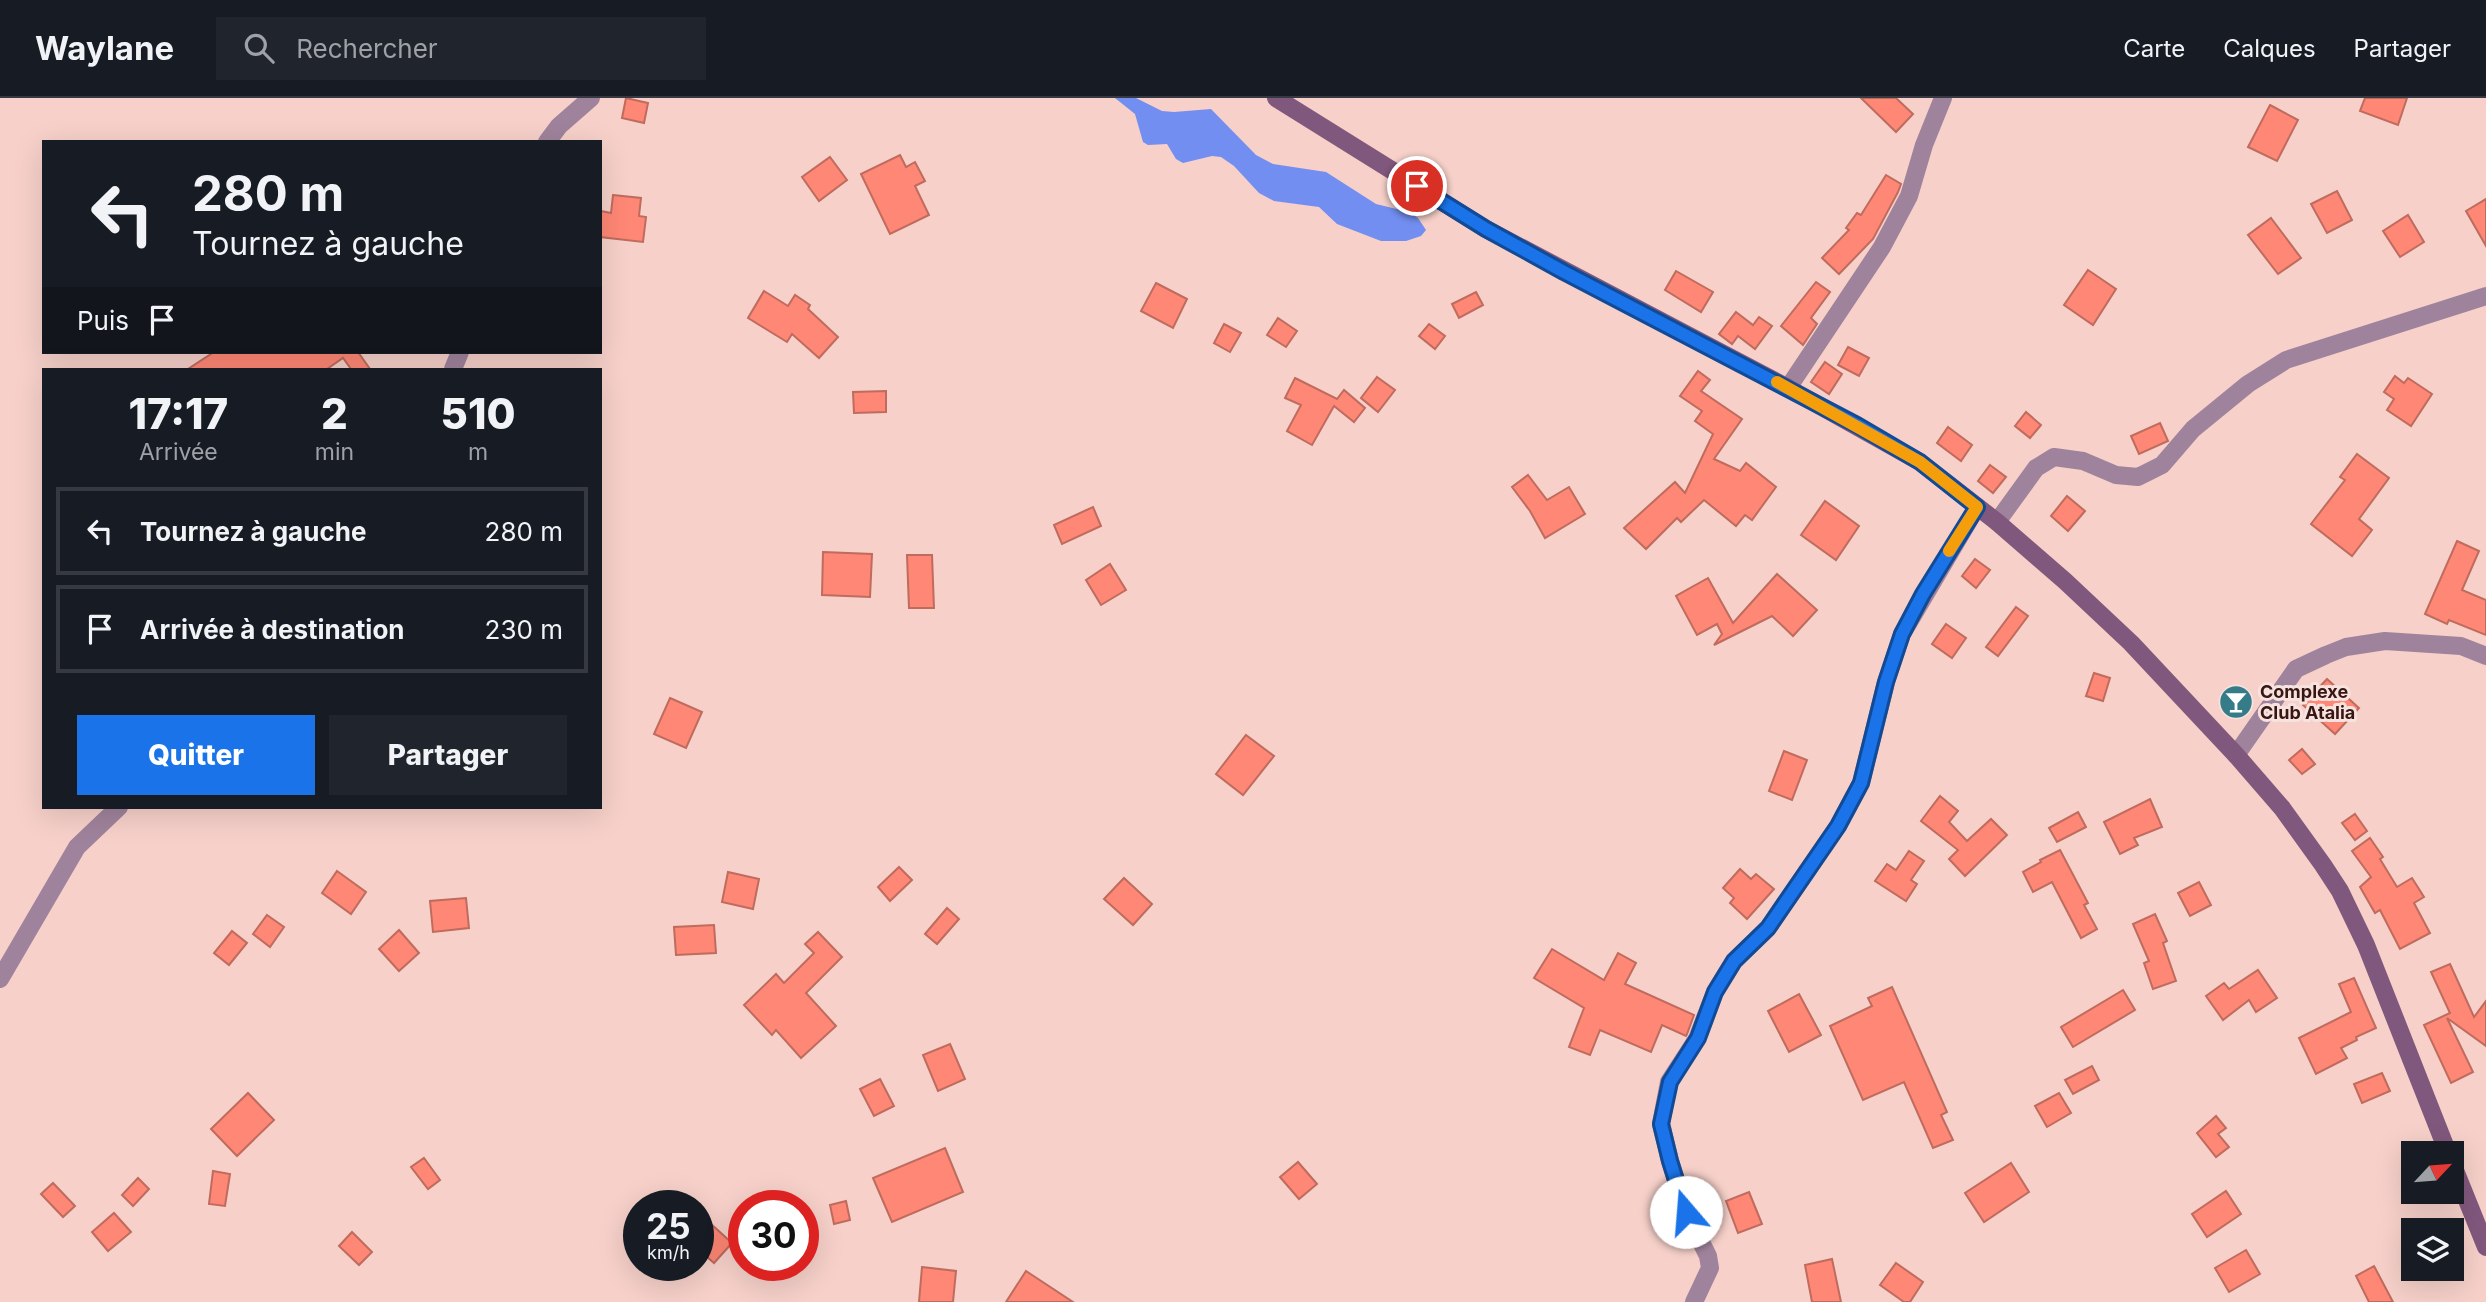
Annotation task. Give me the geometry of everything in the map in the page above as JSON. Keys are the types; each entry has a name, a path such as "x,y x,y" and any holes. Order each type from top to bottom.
{"street":[{"path":"548,140 559,126 592,98"},
{"path":"1276,98 1486,229 1788,388 1920,462 1997,522 2065,581 2131,643 2236,755 2282,808 2340,891 2374,966 2443,1141"},
{"path":"1788,388 1881,247 1909,196 1924,145 1943,98"},
{"path":"1997,522 2036,468 2054,457 2083,461 2116,475 2138,477 2162,465 2193,429 2248,384 2286,360 2486,296"},
{"path":"1694,1302 1710,1268 1708,1256 1686,1212 1661,1124 1670,1082 1698,1038 1715,992 1734,961 1768,928 1838,826 1861,783 1886,682 1902,634 1923,594 1977,507"},
{"path":"2236,755 2296,669 2326,654 2346,647 2385,641 2461,646 2486,656"},
{"path":"0,979 77,847 117,809"},
{"path":"2464,1193 2486,1247"}],"water":[{"path":"1115,98 1136,98 1162,111 1211,109 1256,155 1273,164 1326,172 1376,204 1409,212 1418,218 1426,230 1421,236 1406,241 1381,241 1337,224 1319,207 1274,201 1259,193 1234,166 1221,157 1212,156 1183,163 1176,159 1167,144 1148,145 1143,142 1135,114"}],"building":[{"path":"626,98 648,103 644,123 622,118"},
{"path":"1861,98 1896,98 1913,114 1896,132"},
{"path":"2365,98 2407,98 2398,125 2360,111"},
{"path":"2270,105 2298,120 2277,161 2248,147"},
{"path":"900,155 906,167 915,162 925,181 915,186 929,215 890,234 861,174"},
{"path":"830,157 847,180 819,201 802,177"},
{"path":"1886,175 1901,184 1898,192 1873,239 1839,274 1822,258 1849,230 1846,228 1857,213 1861,215"},
{"path":"2337,191 2352,220 2327,233 2311,204"},
{"path":"613,195 641,198 639,216 646,217 643,242 602,237 602,211 611,213"},
{"path":"2486,199 2486,246 2466,211"},
{"path":"2408,215 2424,242 2400,257 2383,231"},
{"path":"2271,218 2301,258 2278,274 2248,235"},
{"path":"2088,270 2116,289 2093,325 2064,305"},
{"path":"1676,271 1713,292 1701,312 1665,290"},
{"path":"1816,282 1830,292 1811,318 1817,324 1803,345 1781,326"},
{"path":"1156,283 1187,299 1173,328 1141,311"},
{"path":"764,291 788,306 795,295 810,305 808,309 838,337 819,358 792,334 787,342 748,318"},
{"path":"1476,292 1483,305 1459,318 1452,304"},
{"path":"1736,312 1753,325 1759,317 1772,326 1755,349 1738,336 1732,344 1719,334"},
{"path":"1278,318 1297,331 1286,347 1267,335"},
{"path":"1224,324 1241,333 1230,352 1214,343"},
{"path":"1429,324 1445,336 1435,349 1419,336"},
{"path":"1848,347 1869,358 1859,376 1838,365"},
{"path":"211,354 359,354 369,368 350,368 343,358 328,368 190,368"},
{"path":"1825,362 1842,374 1829,394 1811,382"},
{"path":"1698,371 1710,380 1701,391 1742,419 1714,459 1740,471 1746,463 1776,487 1752,520 1745,515 1736,526 1704,500 1681,522 1677,518 1646,549 1624,528 1675,482 1685,493 1713,434 1695,421 1702,411 1680,396"},
{"path":"2395,376 2404,383 2408,378 2432,394 2411,426 2387,410 2394,399 2384,392"},
{"path":"1377,377 1395,390 1378,412 1361,398"},
{"path":"1295,378 1337,399 1344,390 1365,408 1354,422 1334,406 1312,445 1287,431 1301,405 1285,398"},
{"path":"886,391 886,412 854,413 853,392"},
{"path":"2026,412 2041,425 2030,438 2015,426"},
{"path":"2160,423 2168,441 2139,454 2131,436"},
{"path":"1948,427 1972,445 1961,461 1937,443"},
{"path":"2357,454 2389,478 2359,519 2372,530 2352,556 2311,524 2345,480 2340,477"},
{"path":"1990,465 2006,477 1993,493 1978,481"},
{"path":"1528,475 1547,500 1569,487 1585,514 1545,538 1512,487"},
{"path":"2067,496 2085,511 2068,531 2051,516"},
{"path":"1825,501 1859,526 1836,560 1801,535"},
{"path":"1093,507 1101,526 1062,544 1054,525"},
{"path":"2457,541 2479,551 2462,590 2486,600 2486,635 2449,620 2447,624 2425,614"},
{"path":"823,552 872,554 870,597 822,595"},
{"path":"907,555 932,555 934,608 909,608"},
{"path":"1975,559 1990,570 1976,588 1962,576"},
{"path":"1110,564 1126,590 1101,605 1086,580"},
{"path":"1777,574 1817,610 1793,636 1772,616 1714,645 1722,634 1717,624 1697,635 1676,596 1708,578 1733,623"},
{"path":"2016,607 2028,616 1998,656 1986,647"},
{"path":"1946,624 1966,638 1952,658 1932,644"},
{"path":"2094,673 2110,678 2103,701 2086,696"},
{"path":"2327,679 2359,708 2335,734 2303,705"},
{"name":"Complexe Club Atalia","path":"2235,688 2249,705 2236,716 2222,699"},
{"path":"670,698 702,712 686,748 654,734"},
{"path":"1246,735 1274,756 1243,795 1216,774"},
{"path":"2302,749 2315,764 2302,774 2289,760"},
{"path":"1784,751 1807,760 1792,800 1769,791"},
{"path":"1940,796 1958,811 1949,822 1967,841 1991,819 2007,835 1965,876 1949,859 1958,850 1921,821"},
{"path":"2150,799 2162,827 2134,838 2138,845 2120,854 2104,822"},
{"path":"2078,812 2086,827 2057,842 2049,828"},
{"path":"2355,814 2367,831 2355,840 2342,823"},
{"path":"2370,838 2383,857 2380,859 2397,887 2412,878 2424,897 2414,903 2430,933 2400,949 2380,910 2375,913 2360,887 2371,877 2352,851"},
{"path":"2060,850 2088,903 2084,905 2097,929 2081,938 2052,882 2033,892 2023,872"},
{"path":"1909,851 1924,861 1911,880 1917,884 1906,901 1875,881 1887,864 1896,870"},
{"path":"899,867 912,880 890,901 878,887"},
{"path":"1740,869 1751,879 1756,874 1774,889 1747,919 1730,903 1734,898 1723,888"},
{"path":"337,871 366,892 351,914 322,893"},
{"path":"728,872 759,879 753,909 722,902"},
{"path":"1124,878 1152,904 1133,925 1104,899"},
{"path":"2199,882 2211,905 2190,916 2178,893"},
{"path":"466,898 469,928 433,932 430,901"},
{"path":"947,908 959,919 937,944 925,934"},
{"path":"2155,914 2167,941 2163,943 2176,981 2153,989 2144,963 2149,961 2133,924"},
{"path":"267,915 284,927 270,947 253,934"},
{"path":"714,925 716,953 676,955 674,927"},
{"path":"399,930 419,953 399,971 379,949"},
{"path":"232,931 247,943 229,965 214,953"},
{"path":"818,932 842,957 806,993 836,1026 801,1058 776,1030 772,1035 744,1005 776,974 784,983 814,953 805,944"},
{"path":"1552,949 1604,980 1618,953 1636,963 1625,984 1694,1015 1686,1036 1662,1025 1651,1052 1600,1030 1590,1055 1569,1047 1584,1008 1534,978"},
{"path":"2450,964 2474,1017 2486,1001 2486,1046 2447,1018 2473,1072 2451,1083 2424,1025 2450,1013 2431,972"},
{"path":"2258,970 2277,998 2256,1012 2249,1000 2223,1020 2206,996 2224,983 2229,989"},
{"path":"2354,978 2376,1028 2356,1037 2357,1040 2341,1048 2347,1058 2316,1074 2299,1038 2351,1012 2339,984"},
{"path":"1892,987 1947,1112 1941,1115 1953,1140 1933,1148 1904,1082 1863,1100 1830,1026 1872,1006 1868,998"},
{"path":"2123,990 2135,1010 2073,1047 2061,1027"},
{"path":"1799,994 1821,1035 1789,1052 1768,1011"},
{"path":"950,1044 965,1079 938,1091 923,1055"},
{"path":"2092,1066 2099,1080 2073,1094 2065,1080"},
{"path":"2382,1073 2390,1091 2362,1103 2354,1084"},
{"path":"880,1079 894,1106 874,1116 860,1089"},
{"path":"248,1093 274,1120 237,1156 211,1129"},
{"path":"2059,1093 2071,1113 2047,1127 2035,1106"},
{"path":"2216,1116 2226,1128 2218,1134 2229,1147 2216,1157 2197,1133"},
{"path":"945,1148 963,1192 892,1222 873,1178"},
{"path":"424,1158 440,1180 428,1189 411,1167"},
{"path":"1298,1162 1317,1184 1299,1199 1280,1177"},
{"path":"2011,1163 2029,1192 1984,1222 1965,1193"},
{"path":"213,1171 230,1174 225,1206 209,1204"},
{"path":"138,1178 149,1189 133,1206 122,1195"},
{"path":"53,1183 75,1206 63,1217 41,1194"},
{"path":"2226,1191 2241,1214 2207,1237 2192,1214"},
{"path":"1749,1192 1762,1224 1738,1233 1726,1201"},
{"path":"846,1201 850,1220 834,1224 830,1205"},
{"path":"114,1213 131,1232 108,1251 92,1232"},
{"path":"714,1227 728,1239 728,1247 714,1263"},
{"path":"352,1232 372,1252 359,1265 339,1246"},
{"path":"2246,1250 2260,1274 2229,1292 2215,1268"},
{"path":"1832,1259 1841,1302 1812,1302 1805,1265"},
{"path":"1896,1263 1923,1282 1910,1302 1904,1302 1880,1285"},
{"path":"2374,1266 2393,1302 2369,1302 2356,1276"},
{"path":"922,1267 956,1271 953,1302 919,1302"},
{"path":"1026,1271 1073,1302 1006,1302"}],"slow traffic":[{"path":"1777,382 1920,462 1977,507 1949,551"}],"place":[{"name":"Complexe Club Atalia","path":"2236,702"}],"route":[{"path":"1417,186 1486,229 1564,272 1857,425 1920,462 1977,507 1923,594 1902,634 1886,682 1861,783 1838,826 1768,928 1734,961 1715,992 1698,1038 1670,1082 1661,1124 1686,1212"}]}
